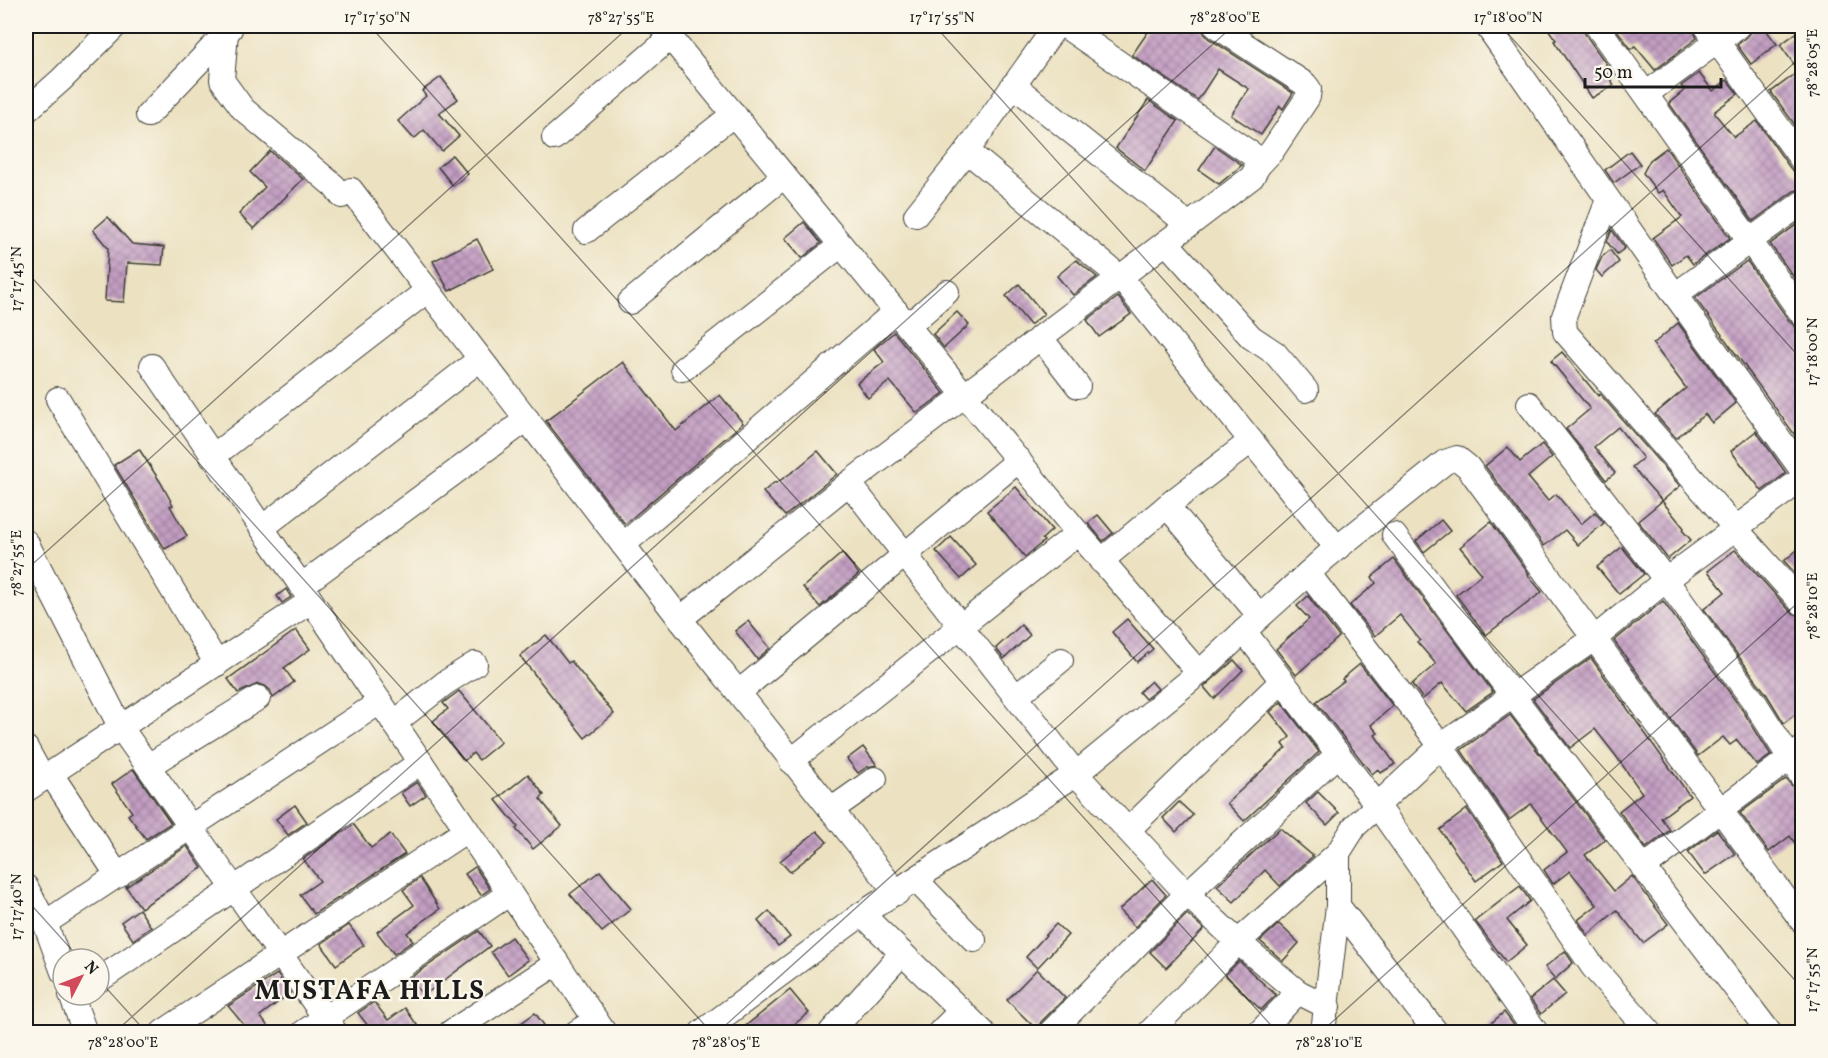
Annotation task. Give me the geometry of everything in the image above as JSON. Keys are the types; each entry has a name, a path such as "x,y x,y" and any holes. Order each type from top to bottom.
{"street":[{"path":"26,111 115,26"},
{"path":"916,215 967,151 1056,26"},
{"path":"1065,26 1253,155 1258,166"},
{"path":"680,619 849,483 1252,177 1308,97 1309,89 1305,84 1216,26"},
{"path":"1487,26 1675,295 1803,470"},
{"path":"1597,26 1803,314"},
{"path":"1646,94 1712,33 1738,26"},
{"path":"148,115 230,29"},
{"path":"230,29 222,80 243,109 334,186 346,193 428,290 680,619 831,810 906,887 974,940"},
{"path":"554,138 666,31 1101,561 1199,673"},
{"path":"1712,33 1803,159"},
{"path":"1013,84 1189,225"},
{"path":"586,231 734,114"},
{"path":"967,151 1120,277 1336,548"},
{"path":"630,302 784,176"},
{"path":"1608,200 1564,316 1565,332 1803,603"},
{"path":"1675,295 1803,203"},
{"path":"1166,242 1251,337 1275,353 1306,390"},
{"path":"683,369 841,245"},
{"path":"212,457 428,290"},
{"path":"623,545 902,319 947,292"},
{"path":"1040,338 1078,386"},
{"path":"262,528 480,359"},
{"path":"152,366 557,963 592,1028"},
{"path":"58,399 217,664"},
{"path":"1529,404 1666,579 1798,761 1720,811 1643,868"},
{"path":"40,781 217,664 527,419"},
{"path":"1101,561 1251,441"},
{"path":"702,1032 862,914 1076,774 1199,673 1336,548 1445,462 1457,458 1468,467 1803,921"},
{"path":"739,692 1019,460"},
{"path":"1150,1032 1238,942 1338,853 1355,826 1441,746 1595,638 1666,579 1803,479"},
{"path":"849,483 1076,774 1187,894 1238,942 1298,992 1328,1007"},
{"path":"1167,506 1252,623 1282,681 1377,805 1536,1032"},
{"path":"791,761 1078,533"},
{"path":"1394,535 1643,868 1769,1032"},
{"path":"26,543 35,583 120,728 330,1025"},
{"path":"1308,573 1441,746 1593,967 1650,1032"},
{"path":"1016,697 1061,660"},
{"path":"394,723 445,683 475,664"},
{"path":"1128,830 1282,681"},
{"path":"148,766 258,698"},
{"path":"45,923 380,702"},
{"path":"26,748 40,781 118,876"},
{"path":"1051,1032 1187,894 1338,754"},
{"path":"111,972 421,762"},
{"path":"831,810 875,778"},
{"path":"164,1032 467,830"},
{"path":"1323,1032 1328,1007 1338,906 1338,853"},
{"path":"26,887 45,923 54,947"},
{"path":"304,1032 330,1025 510,893"},
{"path":"1338,906 1436,1032"},
{"path":"862,914 983,1032"},
{"path":"831,1032 902,953"},
{"path":"451,1032 557,963"},
{"path":"1260,1032 1298,992"},
{"path":"77,1007 85,1032"},
{"path":"940,1032 961,1011"}],"building":[{"path":"1152,26 1202,26 1208,38 1293,93 1283,109 1280,106 1261,135 1231,115 1249,89 1218,69 1198,100 1132,55"},
{"path":"1546,26 1583,26 1585,34 1607,65 1603,68 1614,85 1592,98"},
{"path":"1614,26 1692,26 1697,38 1655,70 1635,46 1631,49"},
{"path":"1752,26 1763,26 1777,44 1751,64 1737,45 1751,32"},
{"path":"1803,28 1803,136 1771,92 1799,71 1780,45"},
{"path":"1699,73 1713,91 1727,80 1738,94 1715,111 1734,137 1757,121 1790,168 1796,173 1803,174 1803,189 1794,191 1753,221 1669,103 1685,90 1681,86"},
{"path":"441,77 458,99 439,113 459,136 442,151 424,130 414,139 398,121 426,96 422,91"},
{"path":"1148,100 1178,121 1145,171 1116,148"},
{"path":"1215,146 1242,165 1219,184 1199,170"},
{"path":"1666,148 1730,238 1693,264 1686,255 1672,265 1653,238 1682,217 1663,190 1658,193 1643,173 1650,160"},
{"path":"270,151 303,179 254,229 239,214 265,187 250,172"},
{"path":"1630,151 1640,164 1614,183 1605,170"},
{"path":"452,155 468,174 453,186 438,167"},
{"path":"108,217 132,244 164,247 162,265 127,263 124,302 105,301 108,248 93,230"},
{"path":"1803,220 1803,290 1770,244"},
{"path":"804,222 821,243 802,258 785,238"},
{"path":"1612,230 1625,248 1617,254 1607,242"},
{"path":"477,239 493,269 449,291 433,261"},
{"path":"1610,250 1619,262 1602,277 1596,270 1602,257"},
{"path":"1076,260 1097,277 1073,295 1057,276"},
{"path":"1747,261 1790,322 1796,327 1803,328 1803,446 1695,298"},
{"path":"1019,284 1044,314 1030,325 1006,296"},
{"path":"1118,297 1131,314 1099,337 1087,320"},
{"path":"957,312 969,325 944,348 933,334"},
{"path":"1678,323 1736,403 1712,423 1705,414 1676,438 1655,414 1686,388 1653,344"},
{"path":"894,332 944,393 917,413 890,381 868,398 857,383 884,362 874,349"},
{"path":"1562,352 1598,396 1600,394 1680,486 1662,501 1632,467 1643,458 1618,427 1594,447 1615,473 1606,480 1566,429 1590,409 1551,361"},
{"path":"623,362 676,431 720,395 743,423 625,524 546,421"},
{"path":"1756,431 1786,473 1762,491 1731,451"},
{"path":"1542,444 1552,457 1528,477 1548,501 1556,494 1581,524 1595,512 1604,523 1578,545 1565,530 1544,546 1485,466 1508,447 1520,462"},
{"path":"139,449 161,483 173,505 170,506 187,536 165,549 114,465"},
{"path":"818,451 837,474 785,516 763,492"},
{"path":"1016,487 1052,530 1042,539 1044,541 1025,557 987,511"},
{"path":"1662,501 1691,540 1668,559 1638,521"},
{"path":"1098,515 1113,533 1103,541 1088,523"},
{"path":"1441,520 1450,531 1424,552 1416,541"},
{"path":"1491,522 1542,592 1486,635 1456,595 1482,574 1460,547"},
{"path":"951,537 976,565 961,579 936,551"},
{"path":"1803,545 1803,582 1784,561"},
{"path":"1622,547 1644,574 1619,594 1597,567"},
{"path":"1735,550 1791,612 1803,617 1803,708 1784,723 1767,695 1704,609 1725,592 1708,571"},
{"path":"842,553 859,574 820,607 803,587"},
{"path":"1394,559 1493,692 1466,711 1442,683 1423,699 1412,684 1436,664 1417,642 1420,640 1400,615 1375,636 1350,605 1376,583 1372,577"},
{"path":"286,589 291,597 282,603 277,596"},
{"path":"1308,596 1339,637 1296,675 1276,649 1309,619 1297,606"},
{"path":"1663,601 1743,711 1771,755 1757,765 1737,740 1730,745 1723,737 1698,756 1614,641"},
{"path":"1127,619 1153,649 1137,662 1112,632"},
{"path":"748,621 770,648 757,659 735,631"},
{"path":"1021,625 1030,635 1004,659 996,648"},
{"path":"296,630 310,649 284,668 294,682 273,698 270,690 258,684 238,693 228,679"},
{"path":"546,635 568,663 571,661 614,714 585,738 520,656"},
{"path":"1591,658 1690,796 1661,818 1670,830 1646,848 1619,811 1642,793 1616,756 1595,729 1570,748 1533,699"},
{"path":"1234,660 1243,670 1214,699 1204,687"},
{"path":"1360,664 1393,706 1371,725 1378,733 1375,735 1395,764 1381,773 1378,769 1372,774 1316,702 1344,681 1342,679"},
{"path":"1151,681 1158,689 1145,699 1139,692"},
{"path":"459,691 501,742 479,760 473,753 464,761 433,721 448,709 443,703"},
{"path":"1281,702 1319,752 1244,821 1227,803 1286,748 1283,744 1290,737 1270,712"},
{"path":"1510,715 1605,840 1585,855 1614,891 1632,876 1668,924 1643,943 1617,910 1588,935 1578,920 1597,905 1570,871 1553,884 1544,870 1567,852 1531,804 1509,820 1461,750"},
{"path":"863,747 877,765 867,767 858,773 847,759"},
{"path":"133,769 171,823 146,839 128,815 132,812 112,784"},
{"path":"528,774 544,795 540,799 562,826 533,849 496,800"},
{"path":"1786,779 1795,789 1803,791 1803,855 1790,836 1769,852 1740,813"},
{"path":"417,782 426,795 410,806 401,793"},
{"path":"1318,792 1339,813 1327,825 1306,803"},
{"path":"1179,802 1193,815 1176,832 1163,818"},
{"path":"295,805 307,822 288,835 276,819"},
{"path":"1467,809 1503,861 1476,881 1440,830"},
{"path":"354,825 371,848 390,834 405,854 314,914 300,895 320,881 303,859"},
{"path":"1280,828 1313,856 1280,886 1265,870 1234,902 1217,886"},
{"path":"1717,830 1735,854 1705,875 1688,852"},
{"path":"817,831 827,842 790,872 780,861"},
{"path":"187,846 202,868 141,908 126,887"},
{"path":"475,867 490,889 481,895 465,874"},
{"path":"600,871 631,909 602,932 570,894"},
{"path":"420,878 440,909 407,933 413,941 394,954 377,932 414,905 403,890"},
{"path":"1152,879 1166,895 1135,927 1119,910"},
{"path":"1520,886 1530,901 1507,920 1527,945 1506,962 1475,921"},
{"path":"139,909 151,927 133,940 121,922"},
{"path":"769,911 790,937 778,946 758,921"},
{"path":"1187,914 1204,929 1166,968 1150,952"},
{"path":"1056,924 1068,935 1037,968 1026,957"},
{"path":"1279,924 1299,943 1283,961 1260,941"},
{"path":"349,925 364,945 336,965 321,944"},
{"path":"479,931 490,946 423,996 410,978"},
{"path":"511,937 528,960 508,975 491,952"},
{"path":"1565,951 1573,963 1555,979 1545,967"},
{"path":"1239,961 1276,995 1261,1010 1225,975"},
{"path":"1037,969 1065,998 1041,1022 1037,1030 1007,1000"},
{"path":"277,974 290,993 260,1016 272,1032 250,1032 228,1006"},
{"path":"1553,980 1565,994 1541,1014 1530,999"},
{"path":"790,990 809,1013 784,1032 738,1032"},
{"path":"374,1002 388,1020 405,1008 422,1032 371,1032 358,1013"},
{"path":"1504,1012 1519,1032 1481,1032"},
{"path":"535,1013 549,1032 509,1032"}],"district":[{"name":"MUSTAFA HILLS","path":"370,990"}]}
